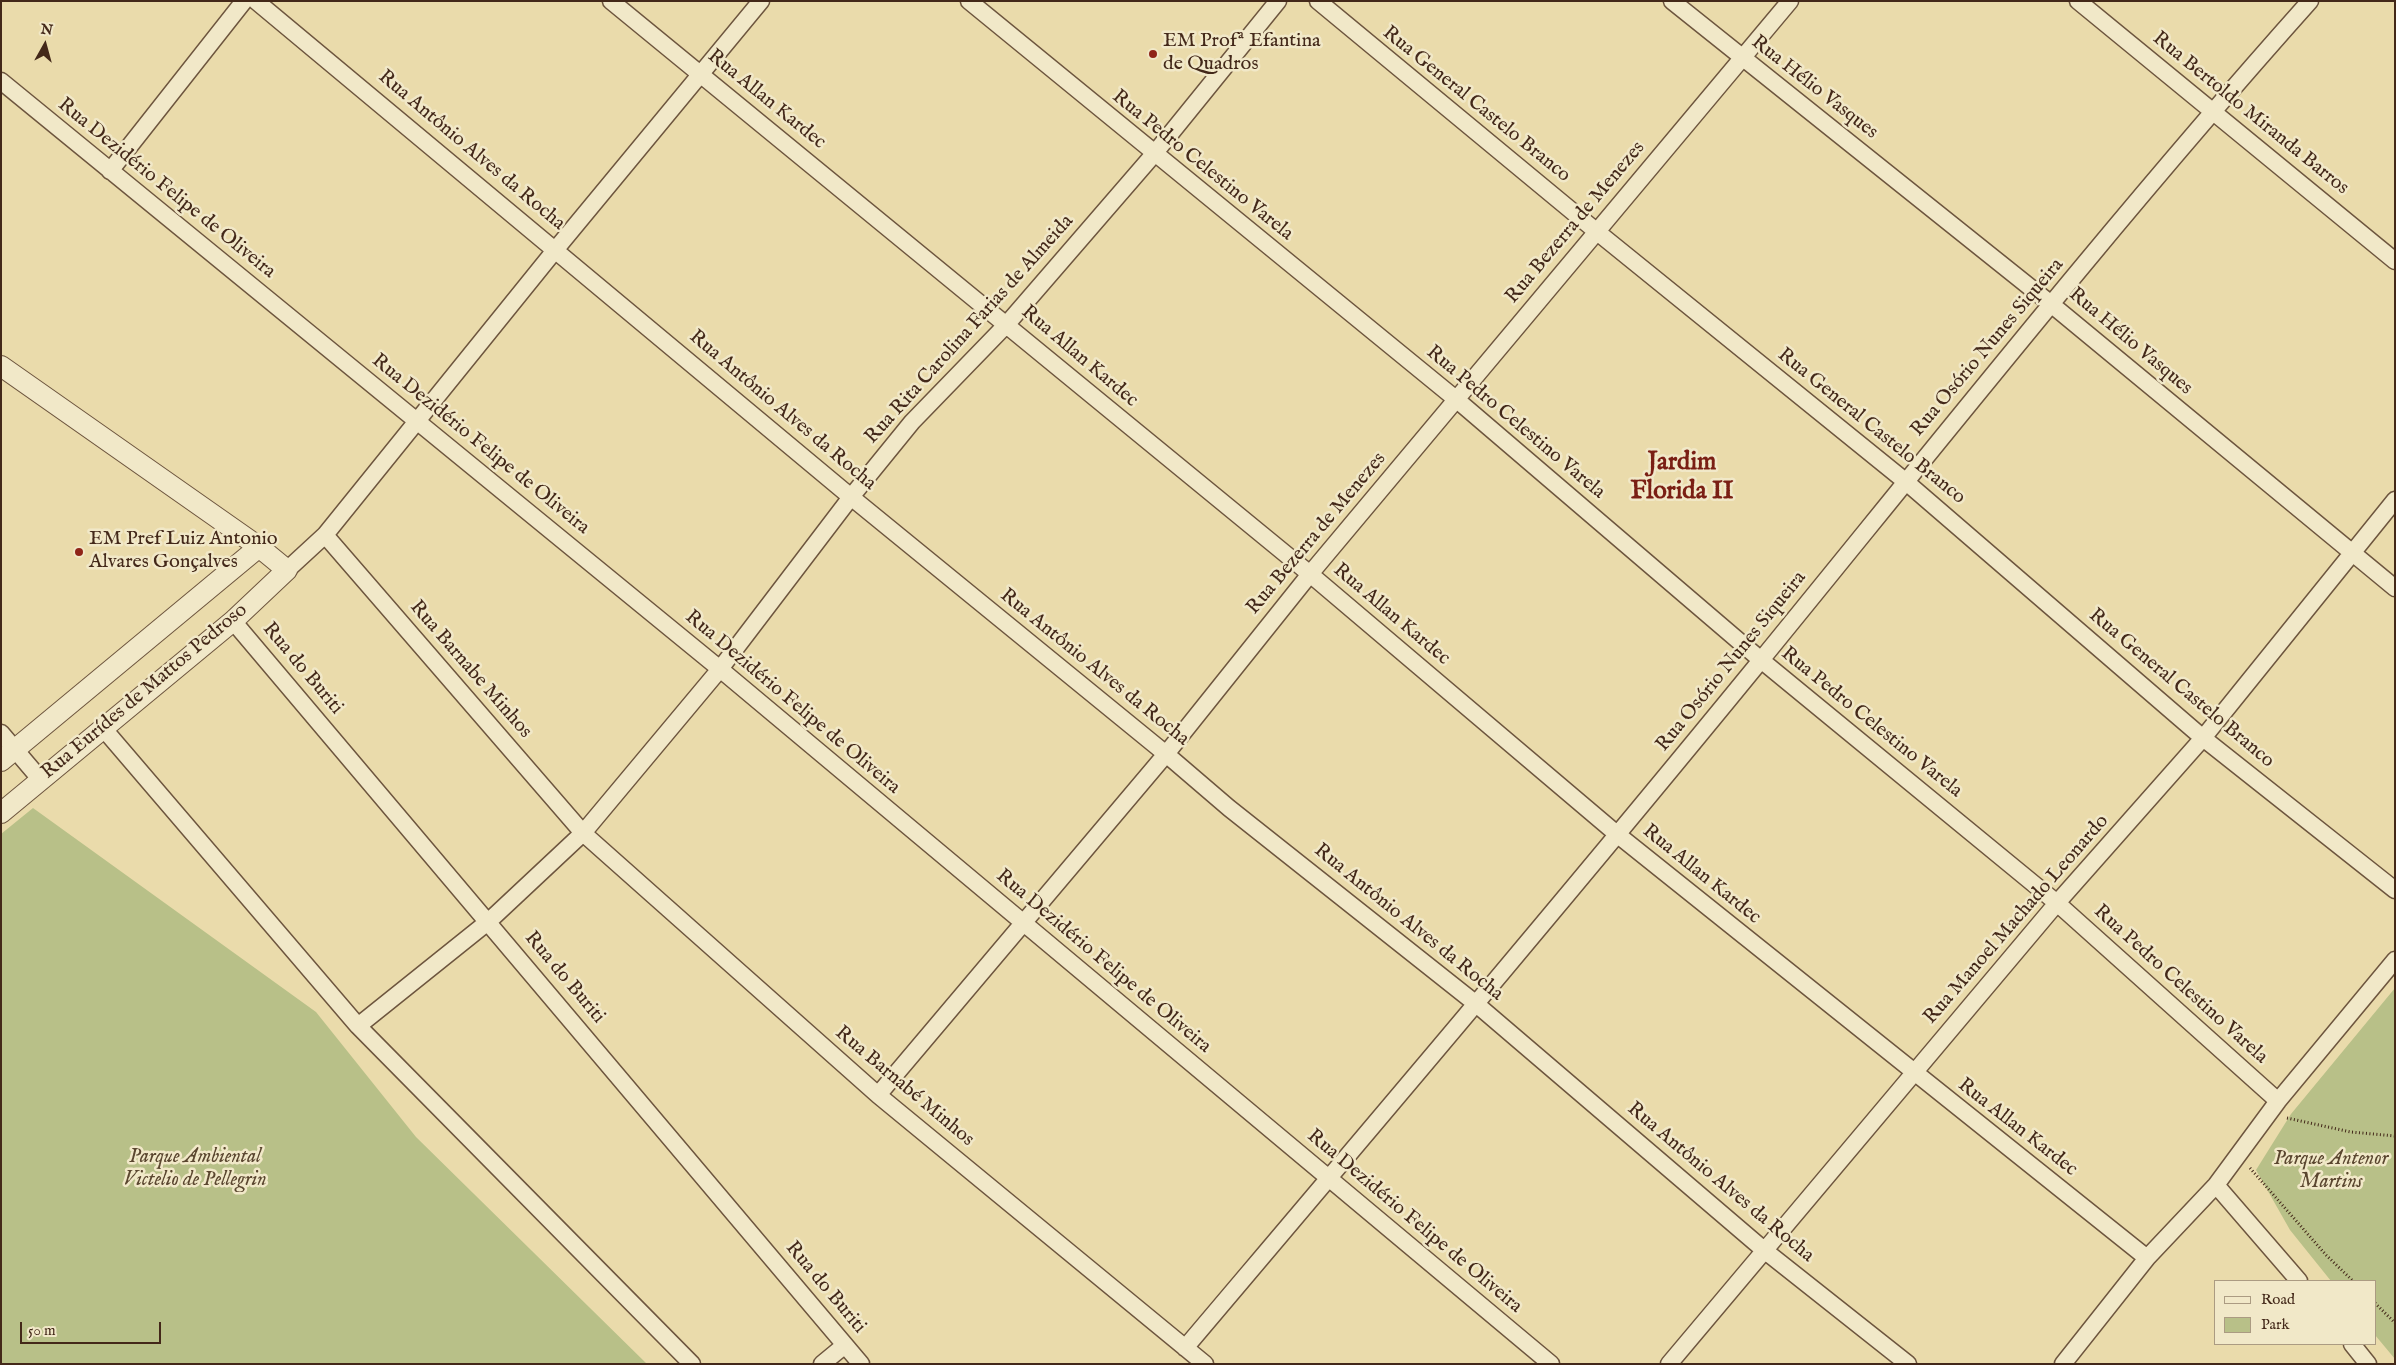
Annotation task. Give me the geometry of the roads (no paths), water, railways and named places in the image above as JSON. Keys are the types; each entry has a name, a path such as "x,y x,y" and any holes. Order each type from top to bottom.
{"street":[{"path":"110,171 244,1"},
{"name":"Rua Antônio Alves da Rocha","path":"256,1 556,249 851,497 1166,754 1229,808 1475,1003 1764,1250 1908,1364"},
{"name":"Rua Allan Kardec","path":"611,1 1310,574 1618,835 1914,1074 2147,1258"},
{"path":"1,366 259,547 287,570 326,534 556,249 762,1"},
{"name":"Rua Pedro Celestino Varela","path":"969,1 1457,400 1761,660 2057,904 2273,1107"},
{"name":"Rua Rita Carolina Farias de Almeida","path":"358,1026 489,921 583,833 720,669 851,497 912,422 1007,324 1154,154 1278,1"},
{"name":"Rua General Castelo Branco","path":"1318,1 1596,231 1905,480 2203,738 2395,890"},
{"name":"Rua Hélio Vasques","path":"1672,1 2051,304 2395,588"},
{"name":"Rua Bezerra de Menezes","path":"878,1095 1166,754 1310,574 1790,1"},
{"name":"Rua Bertoldo Miranda Barros","path":"2078,1 2395,260"},
{"name":"Rua Osório Nunes Siqueira","path":"1185,1348 1618,835 1905,480 2212,111 2310,1"},
{"name":"Rua Dezidério Felipe de Oliveira","path":"1,81 720,669 1551,1364"},
{"name":"Rua Manoel Machado Leonardo","path":"1669,1364 2057,904 2203,738 2395,500"},
{"name":"Rua Barnabe Minhos","path":"326,534 583,833"},
{"name":"Rua Eurídes de Mattos Pedroso","path":"8,755 259,547"},
{"name":"Rua Eurídes de Mattos Pedroso","path":"1,813 233,620 287,570"},
{"name":"Rua do Buriti","path":"233,620 861,1364"},
{"path":"103,728 358,1026 692,1364"},
{"path":"1,733 8,755 41,780"},
{"name":"Rua Barnabé Minhos","path":"583,833 878,1095 1205,1364"},
{"path":"2063,1364 2147,1258 2216,1185 2273,1107 2395,960"},
{"path":"2216,1185 2298,1280"},
{"path":"822,1364 845,1344"},
{"path":"2353,1345 2368,1364"}],"place":[{"name":"EM Profª Efantina de Quadros","path":"1153,54"},
{"name":"EM Pref Luiz Antonio Alvares Gonçalves","path":"79,552"}],"district":[{"name":"Jardim Florida II","path":"1682,478"}],"park label":[{"name":"Parque Ambiental Victelio de Pellegrin","path":"195,1170"},
{"name":"Parque Antenor Martins","path":"2331,1172"}]}
